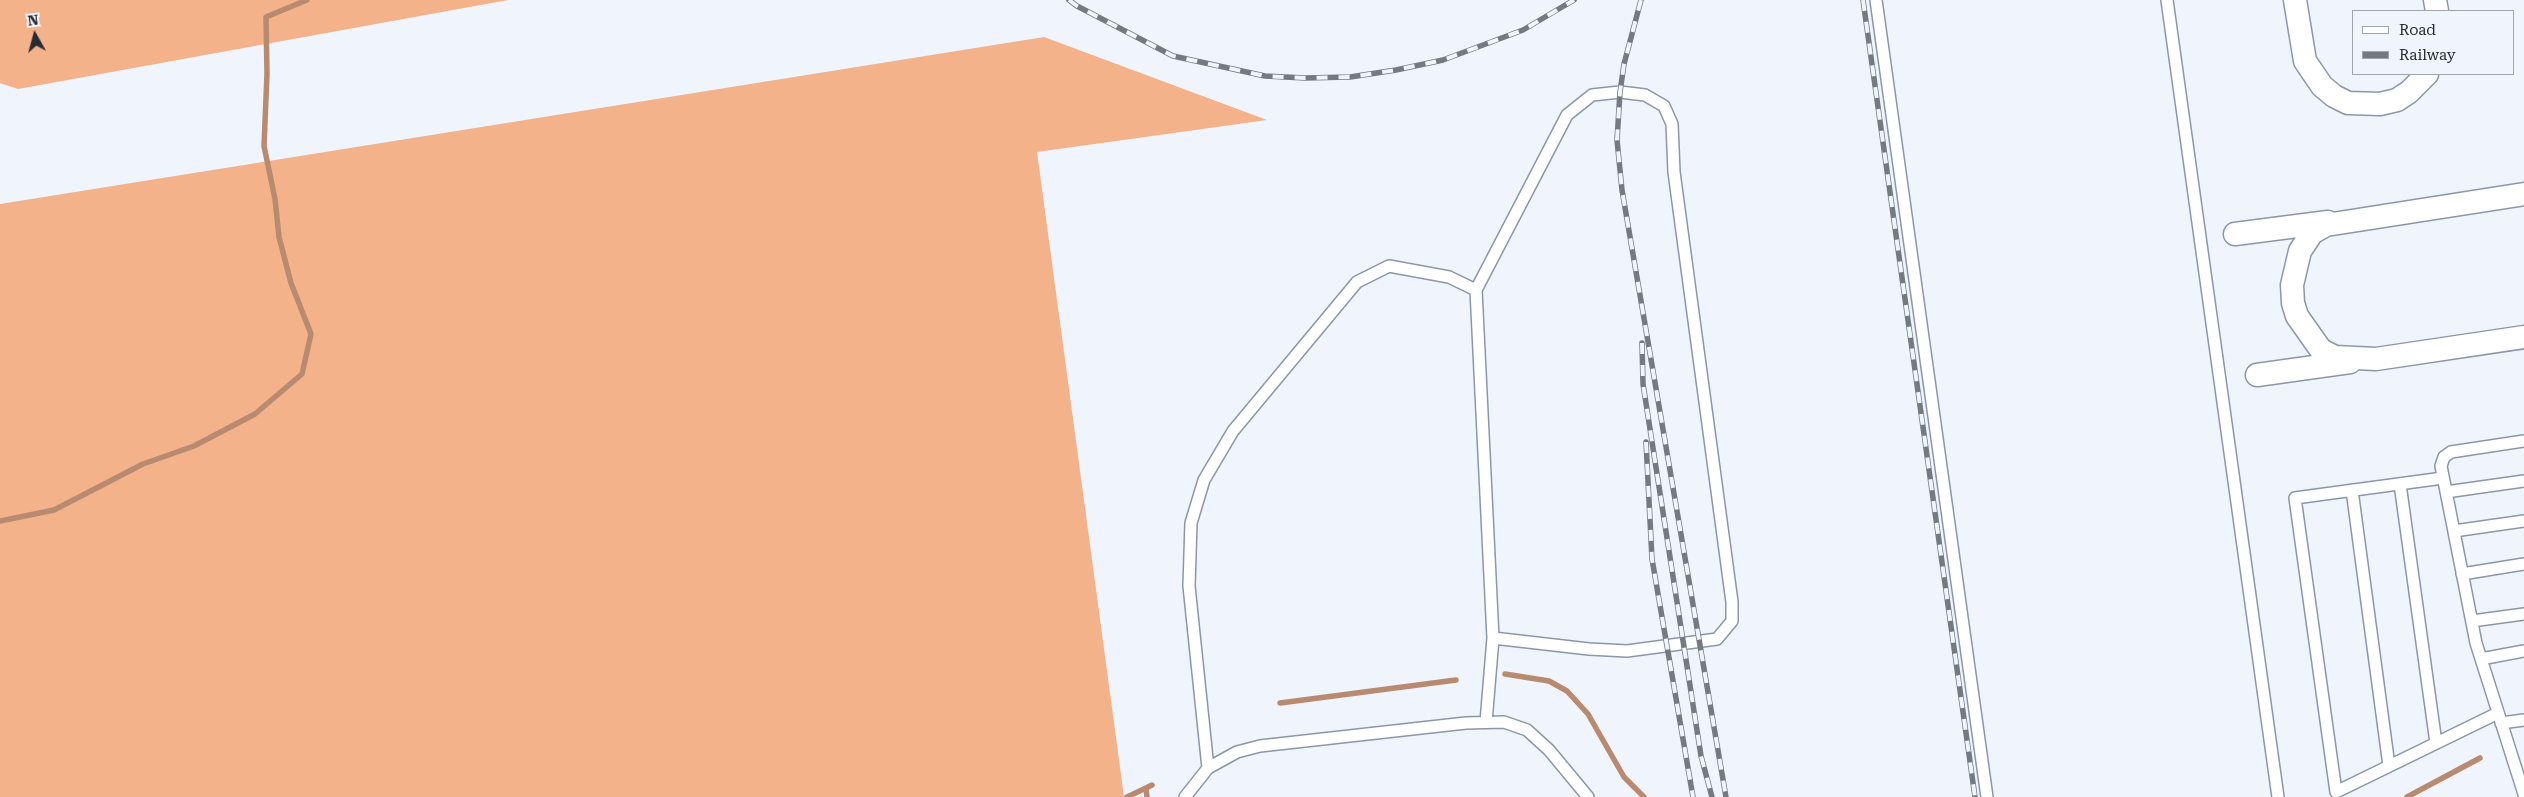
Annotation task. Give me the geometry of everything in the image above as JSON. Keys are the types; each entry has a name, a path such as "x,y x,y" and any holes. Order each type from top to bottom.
{"street":[{"path":"2295,0 2305,60 2322,86 2334,96 2348,103 2380,104 2396,100 2409,92 2426,75"},
{"path":"2235,234 2524,194"},
{"path":"2343,220 2326,225 2312,233 2300,251 2292,286 2293,303 2297,316 2321,350 2335,356 2376,358"},
{"path":"2257,376 2524,337"}],"lane":[{"path":"1876,0 1987,797"},
{"path":"2167,0 2278,797"},
{"path":"1486,722 1493,638 1476,290 1567,115 1592,95 1620,92 1645,95 1664,106 1672,124 1674,172 1732,602 1732,621 1717,639 1627,651 1589,649 1493,638"},
{"path":"1208,768 1189,586 1191,523 1204,480 1233,431 1357,282 1389,266 1449,277 1476,290"},
{"path":"2524,441 2451,452 2444,456 2441,466 2481,659 2500,718 2519,761 2524,794"},
{"path":"2444,478 2295,498 2336,792 2436,743 2500,718 2524,720"},
{"path":"2446,492 2524,482"},
{"path":"2400,484 2436,743"},
{"path":"2352,490 2389,766"},
{"path":"2454,531 2524,521"},
{"path":"2462,574 2524,564"},
{"path":"2472,621 2524,614"},
{"path":"2481,659 2524,651"},
{"path":"1185,797 1208,768 1237,752 1260,746 1486,722 1504,722 1527,730 1549,750 1588,797"}],"shaded area":[{"path":"0,0 508,0 18,89 0,83"},
{"path":"1044,37 1267,120 1037,152 1124,797 0,797 0,204"}],"waterway":[{"path":"0,521 54,510 143,464 194,446 255,414 302,374 311,334 291,283 279,237 275,199 264,146 267,74 266,17 307,0"},
{"path":"1505,674 1549,681 1567,691 1588,714 1624,777 1644,797"},
{"path":"1280,703 1456,680"},
{"path":"2407,797 2480,758"},
{"path":"1147,797 1146,788 1152,785"},
{"path":"1127,797 1146,788"}],"railway":[{"path":"1069,0 1173,56 1265,76 1305,78 1350,77 1443,60 1523,30 1574,0"},
{"path":"1641,0 1624,64 1620,92 1617,140 1622,190 1726,797"},
{"path":"1863,0 1975,797"},
{"path":"1642,343 1643,384 1701,756 1712,797"},
{"path":"1646,442 1652,559 1693,797"}]}
